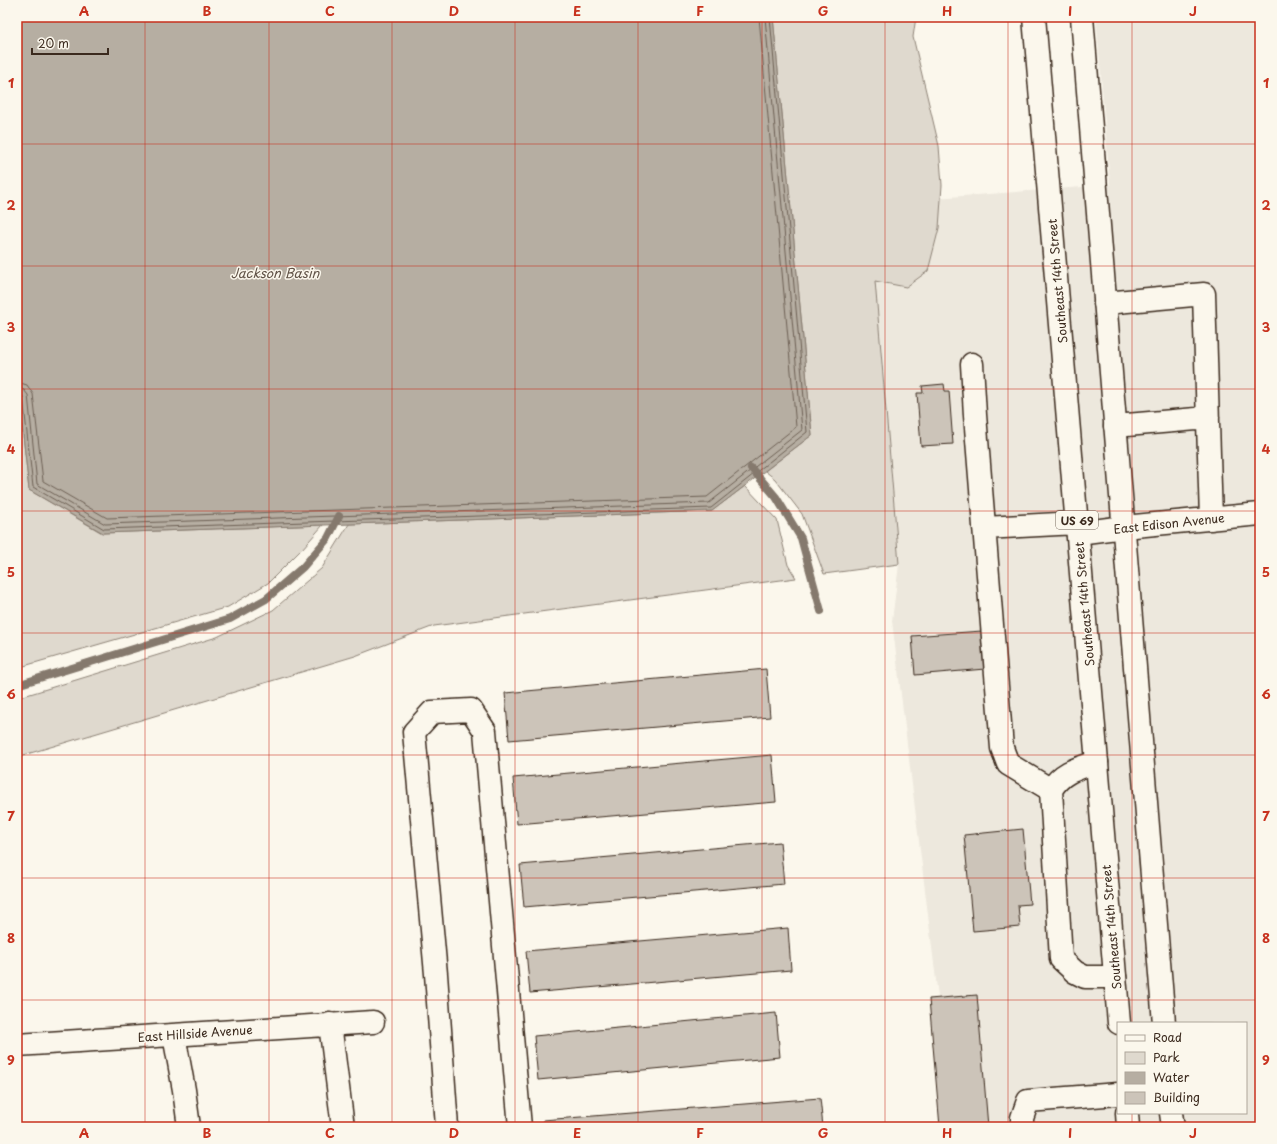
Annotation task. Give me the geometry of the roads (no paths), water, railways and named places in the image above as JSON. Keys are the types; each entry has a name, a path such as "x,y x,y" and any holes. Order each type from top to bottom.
{"main road":[{"name":"Southeast 14th Street","path":"1034,17 1119,1022"},
{"path":"1082,17 1164,1022"},
{"path":"1105,303 1204,294 1211,518"},
{"path":"972,364 1002,748 1008,764 1051,790"},
{"path":"1116,426 1208,418"},
{"name":"East Edison Avenue","path":"984,528 1077,528 1124,526 1260,514"},
{"path":"447,1127 436,974 414,732 432,712 471,710 485,731 520,1127"},
{"path":"1097,762 1068,772 1055,782 1051,790 1061,959 1075,972 1085,977 1115,977"},
{"name":"East Hillside Avenue","path":"17,1045 373,1022"},
{"path":"330,1024 343,1127"},
{"path":"174,1035 184,1090 188,1127"},
{"path":"1022,1127 1022,1118 1028,1101 1117,1094"},
{"path":"1127,1114 1128,1127"},
{"path":"1172,1114 1173,1127"}],"water":[{"name":"Jackson Basin","path":"17,17 773,17 812,435 712,511 103,533 29,490 17,379"}],"waterway":[{"path":"751,468 776,497 801,538 821,611"},
{"path":"17,685 230,619 266,599 303,567 328,538 339,516"}]}
